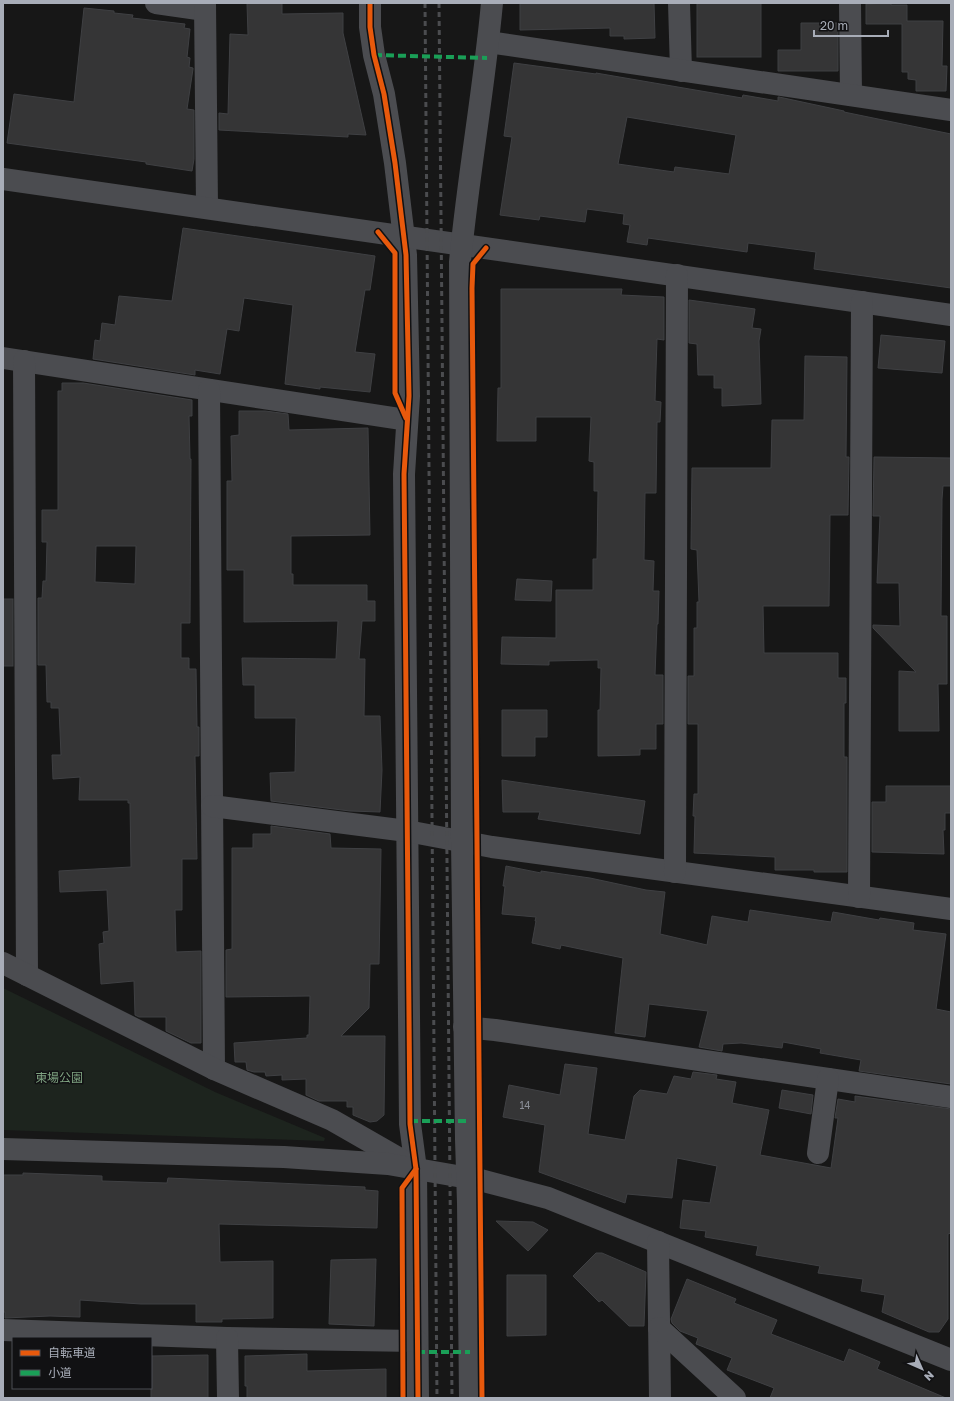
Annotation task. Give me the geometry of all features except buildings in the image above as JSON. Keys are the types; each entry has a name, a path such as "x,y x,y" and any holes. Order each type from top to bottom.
{"street":[{"path":"156,3 205,6 207,208"},
{"path":"370,3 370,27 374,55 384,94 405,236 406,255 408,357 404,474 406,831 410,1124 416,1169 418,1398"},
{"path":"470,1398 462,841 460,262 492,3"},
{"path":"679,3 681,70"},
{"path":"850,3 851,95"},
{"path":"488,42 951,110"},
{"path":"3,178 951,315"},
{"path":"675,872 677,275"},
{"path":"859,897 862,302"},
{"path":"27,975 14,360 407,420"},
{"path":"208,390 214,1069"},
{"path":"212,806 406,831 492,847 951,909"},
{"path":"3,963 214,1069 332,1120 416,1169"},
{"path":"464,1027 502,1031 951,1097"},
{"path":"818,1153 828,1079"},
{"path":"3,1149 284,1157 358,1162 416,1169 496,1183 548,1198 951,1360"},
{"path":"658,1242 660,1398"},
{"path":"659,1328 735,1398"},
{"path":"3,1330 227,1338 417,1341"},
{"path":"227,1338 228,1398"}],"green space":[{"name":"東場公園","path":"3,988 215,1092 325,1138 324,1141 3,1130"}],"railway":[{"path":"425,3 437,1398"},
{"path":"439,3 452,1398"}],"marked path":[{"path":"374,55 487,58"},
{"path":"410,1121 466,1121"},
{"path":"417,1352 470,1352"}],"cycle path":[{"path":"370,3 370,27 374,55 384,94 395,163 406,255 409,396 404,474 410,1124 416,1169 418,1398"},
{"path":"378,232 395,253 395,393 406,418"},
{"path":"482,1398 472,288 473,264 486,248"},
{"path":"403,1398 402,1188 416,1169"}]}
